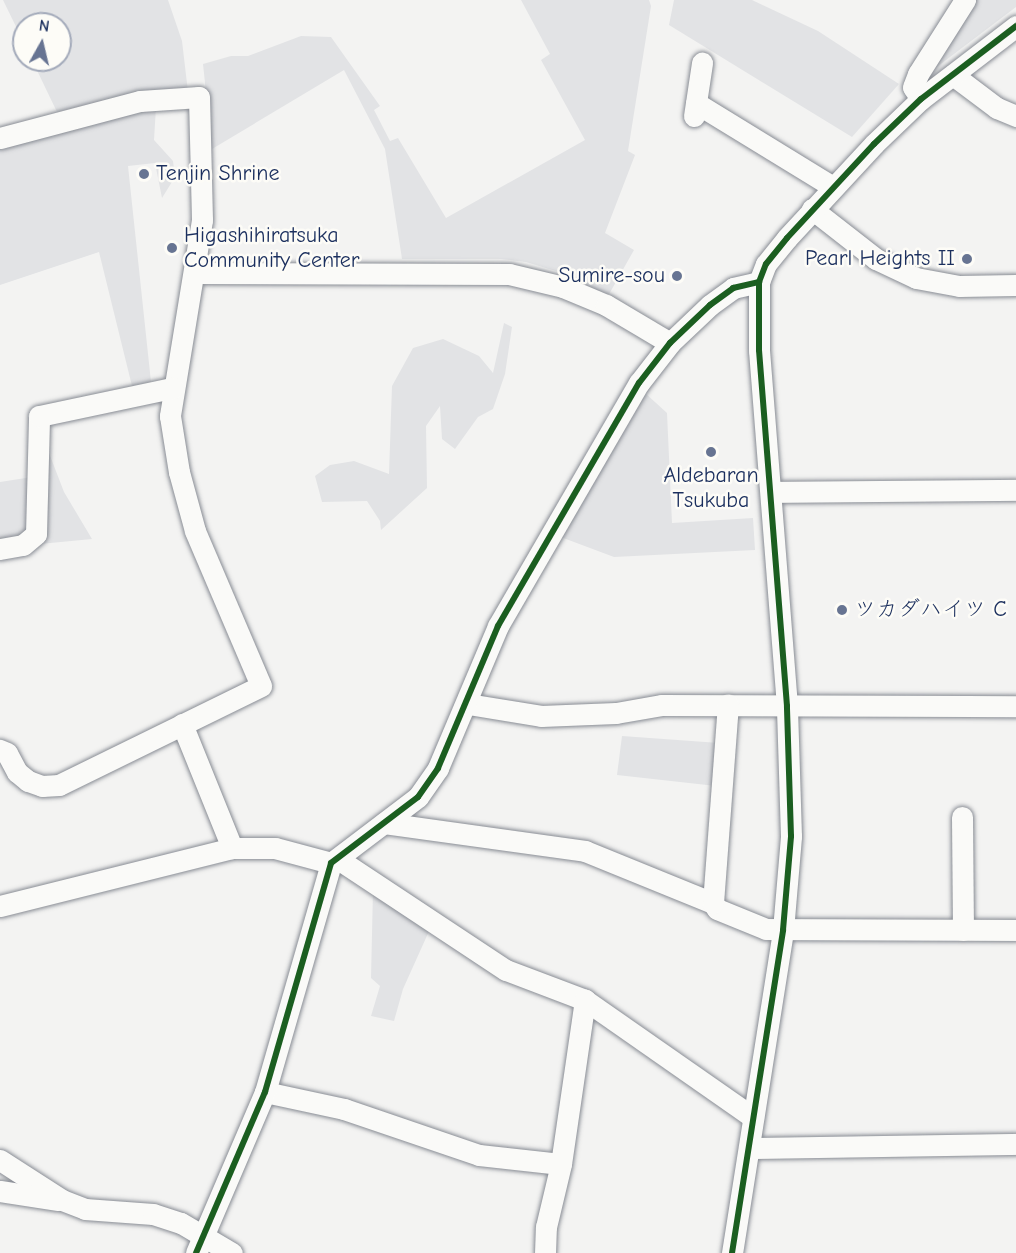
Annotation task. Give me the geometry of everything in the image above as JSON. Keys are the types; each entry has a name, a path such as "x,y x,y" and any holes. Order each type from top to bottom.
{"street":[{"path":"921,99 913,87 918,74 965,0"},
{"path":"732,1253 783,930 792,804 787,706 756,309 759,282 766,264 812,209 921,99 1016,26"},
{"path":"702,63 695,110 833,187"},
{"path":"953,75 997,108 1016,116"},
{"path":"0,138 140,101 199,97 202,220 196,273 172,388 170,416 188,509 260,681 256,692 182,724 59,785 42,786 28,781 17,772 7,753 0,750"},
{"path":"812,209 876,259 916,278 959,286 1016,285"},
{"path":"196,273 508,274 564,287 606,305 670,343"},
{"path":"199,1244 265,1092 334,861 418,797 431,778 468,704 498,626 639,383 670,343 733,288 759,282"},
{"path":"0,549 23,545 36,534 39,416 172,388"},
{"path":"771,492 1016,490"},
{"path":"468,704 540,716 616,713 662,705 1016,706"},
{"path":"713,903 728,705"},
{"path":"182,724 232,848"},
{"path":"962,817 963,930"},
{"path":"384,823 585,851 713,903 717,909 759,927 783,930 1016,930"},
{"path":"0,906 232,848 275,848 334,861 506,970 585,1000 753,1117"},
{"path":"545,1253 546,1227 561,1164 585,1000"},
{"path":"265,1092 344,1109 479,1155 561,1164"},
{"path":"749,1148 1016,1144"},
{"path":"0,1160 62,1200 85,1209 153,1214 181,1223 199,1244 232,1253"},
{"path":"0,1191 62,1200"}],"shaded area":[{"path":"3,0 168,0 182,41 188,92 130,94 57,112 38,72 72,72 72,12 12,12 12,18"},
{"path":"521,0 649,0 651,6 628,151 635,155 605,233 634,250 608,296 559,272 526,262 501,259 402,259 385,149 344,70 212,149 203,64 231,56 248,56 301,36 331,37 380,106 374,110 390,141 398,138 446,218 585,140 541,60 550,54"},
{"path":"674,0 752,0 818,31 899,84 852,137 669,25"},
{"path":"969,0 1016,0 1016,7 921,79"},
{"path":"156,107 154,140 173,161 175,177 162,198 155,163 128,166 151,382 132,386 99,252 0,285 0,142"},
{"path":"504,323 512,327 505,374 493,409 478,417 455,449 442,439 440,406 426,426 427,488 381,530 380,521 367,501 322,502 315,476 330,465 354,461 389,474 392,386 413,348 443,339 479,356 493,373"},
{"path":"644,392 667,413 672,523 753,518 755,550 614,557 558,536"},
{"path":"49,453 64,492 92,539 40,544"},
{"path":"32,477 30,533 0,541 0,482"},
{"path":"622,736 719,743 716,786 617,775"},
{"path":"373,890 430,929 403,989 394,1021 371,1016 380,986 371,978"}],"cycle path":[{"path":"732,1253 783,930 791,836 787,706 759,350 759,282 766,264 787,238 874,144 921,99 1016,26"},
{"path":"196,1253 265,1092 331,863 418,797 438,768 498,626 639,383 670,343 710,305 733,288 759,282"}],"place":[{"name":"Tenjin Shrine","path":"144,174"},
{"name":"Higashihiratsuka Community Center","path":"172,248"},
{"name":"Pearl Heights II","path":"967,259"},
{"name":"Sumire-sou","path":"677,276"},
{"name":"Aldebaran Tsukuba","path":"711,452"},
{"name":"ツカダハイツ C","path":"842,610"}]}
